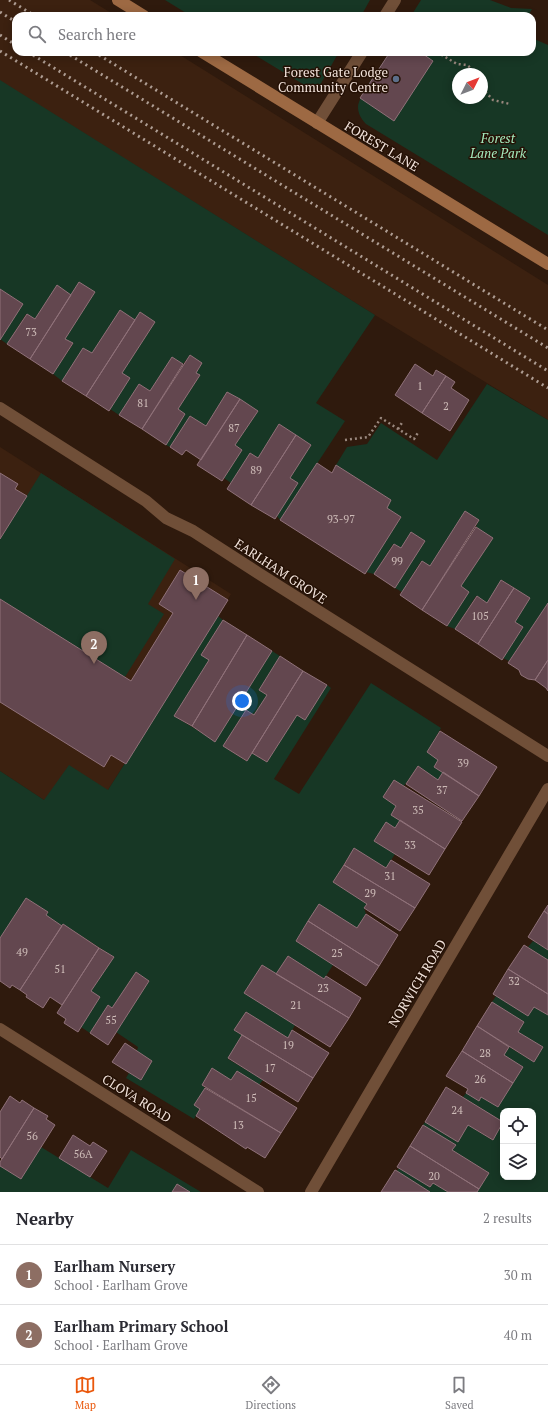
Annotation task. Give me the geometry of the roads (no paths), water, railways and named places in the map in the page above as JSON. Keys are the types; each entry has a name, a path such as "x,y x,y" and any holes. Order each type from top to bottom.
{"street":[{"path":"118,0 138,12"},
{"path":"388,12 395,0"},
{"name":"FOREST LANE","path":"208,56 548,264"},
{"path":"317,123 359,56"},
{"name":"EARLHAM GROVE","path":"0,408 146,501 166,518 193,531 271,582 548,756"},
{"name":"NORWICH ROAD","path":"311,1192 548,790"},
{"name":"CLOVA ROAD","path":"0,1029 258,1192"}],"railway":[{"path":"9,0 28,12"},
{"path":"0,12 12,20"},
{"path":"0,35 12,42"},
{"path":"0,51 548,388"},
{"path":"35,56 548,371"},
{"path":"72,56 548,348"},
{"path":"101,56 548,330"}],"place":[{"name":"Forest Gate Lodge Community Centre","path":"396,79"},
{"name":"Earlham Nursery","path":"196,600"},
{"name":"Earlham Primary School","path":"94,664"}],"park label":[{"name":"Forest Lane Park","path":"498,146"}]}
